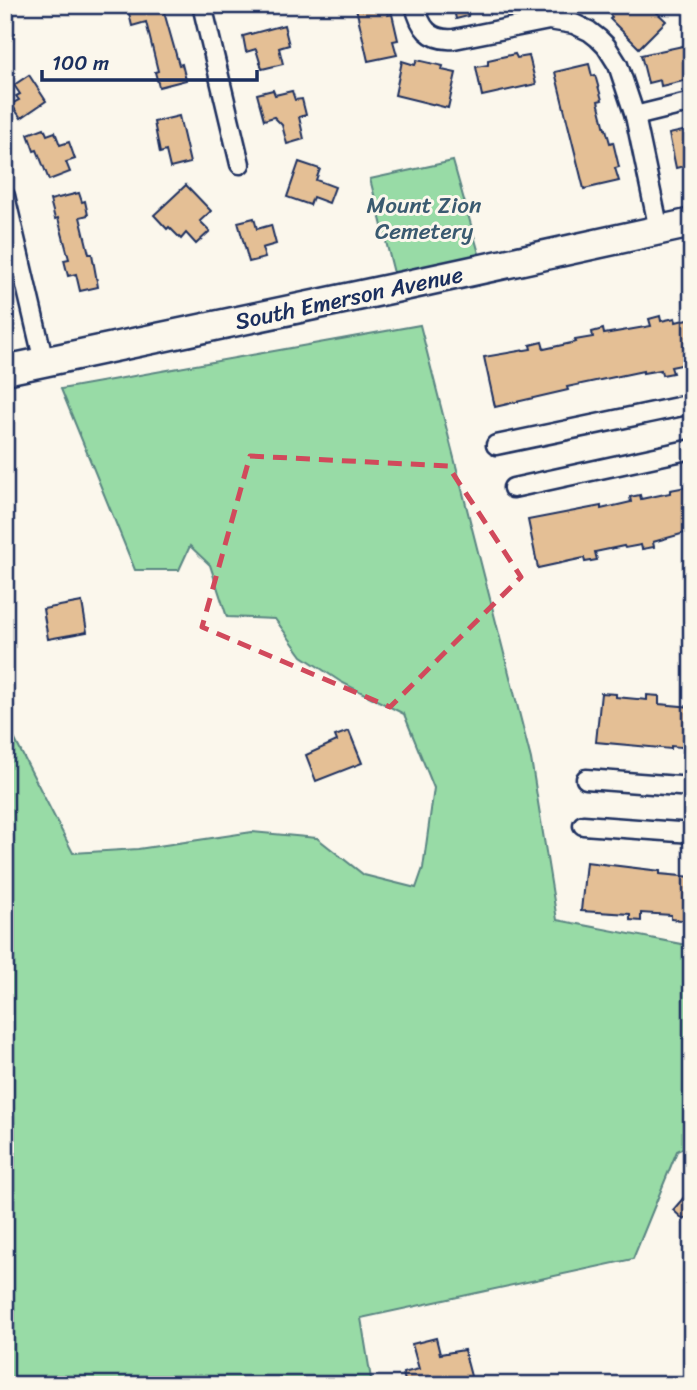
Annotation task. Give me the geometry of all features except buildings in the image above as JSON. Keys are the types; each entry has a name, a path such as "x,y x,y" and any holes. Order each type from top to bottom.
{"main road":[{"name":"South Emerson Avenue","path":"5,370 692,223"}],"street":[{"path":"202,5 240,164"},
{"path":"415,5 421,25 433,36 446,39 549,20 567,22 594,34 606,46 618,65 635,116 659,230"},
{"path":"635,116 692,102"},
{"path":"5,196 44,362"},
{"path":"496,444 692,404"},
{"path":"513,488 692,449"},
{"path":"586,779 692,787"},
{"path":"583,825 692,833"}],"highlighted area":[{"path":"250,456 448,466 521,577 390,707 202,627"}],"green space":[{"name":"Mount Zion Cemetery","path":"453,161 480,257 394,273 370,179"},
{"path":"420,325 531,759 557,920 692,946 692,1144 677,1151 633,1259 361,1318 372,1385 5,1385 5,712 14,738 73,853 138,849 252,832 317,838 364,875 416,888 423,868 434,788 404,714 341,682 302,656 275,619 227,617 210,565 190,546 179,570 135,570 61,389"}]}
